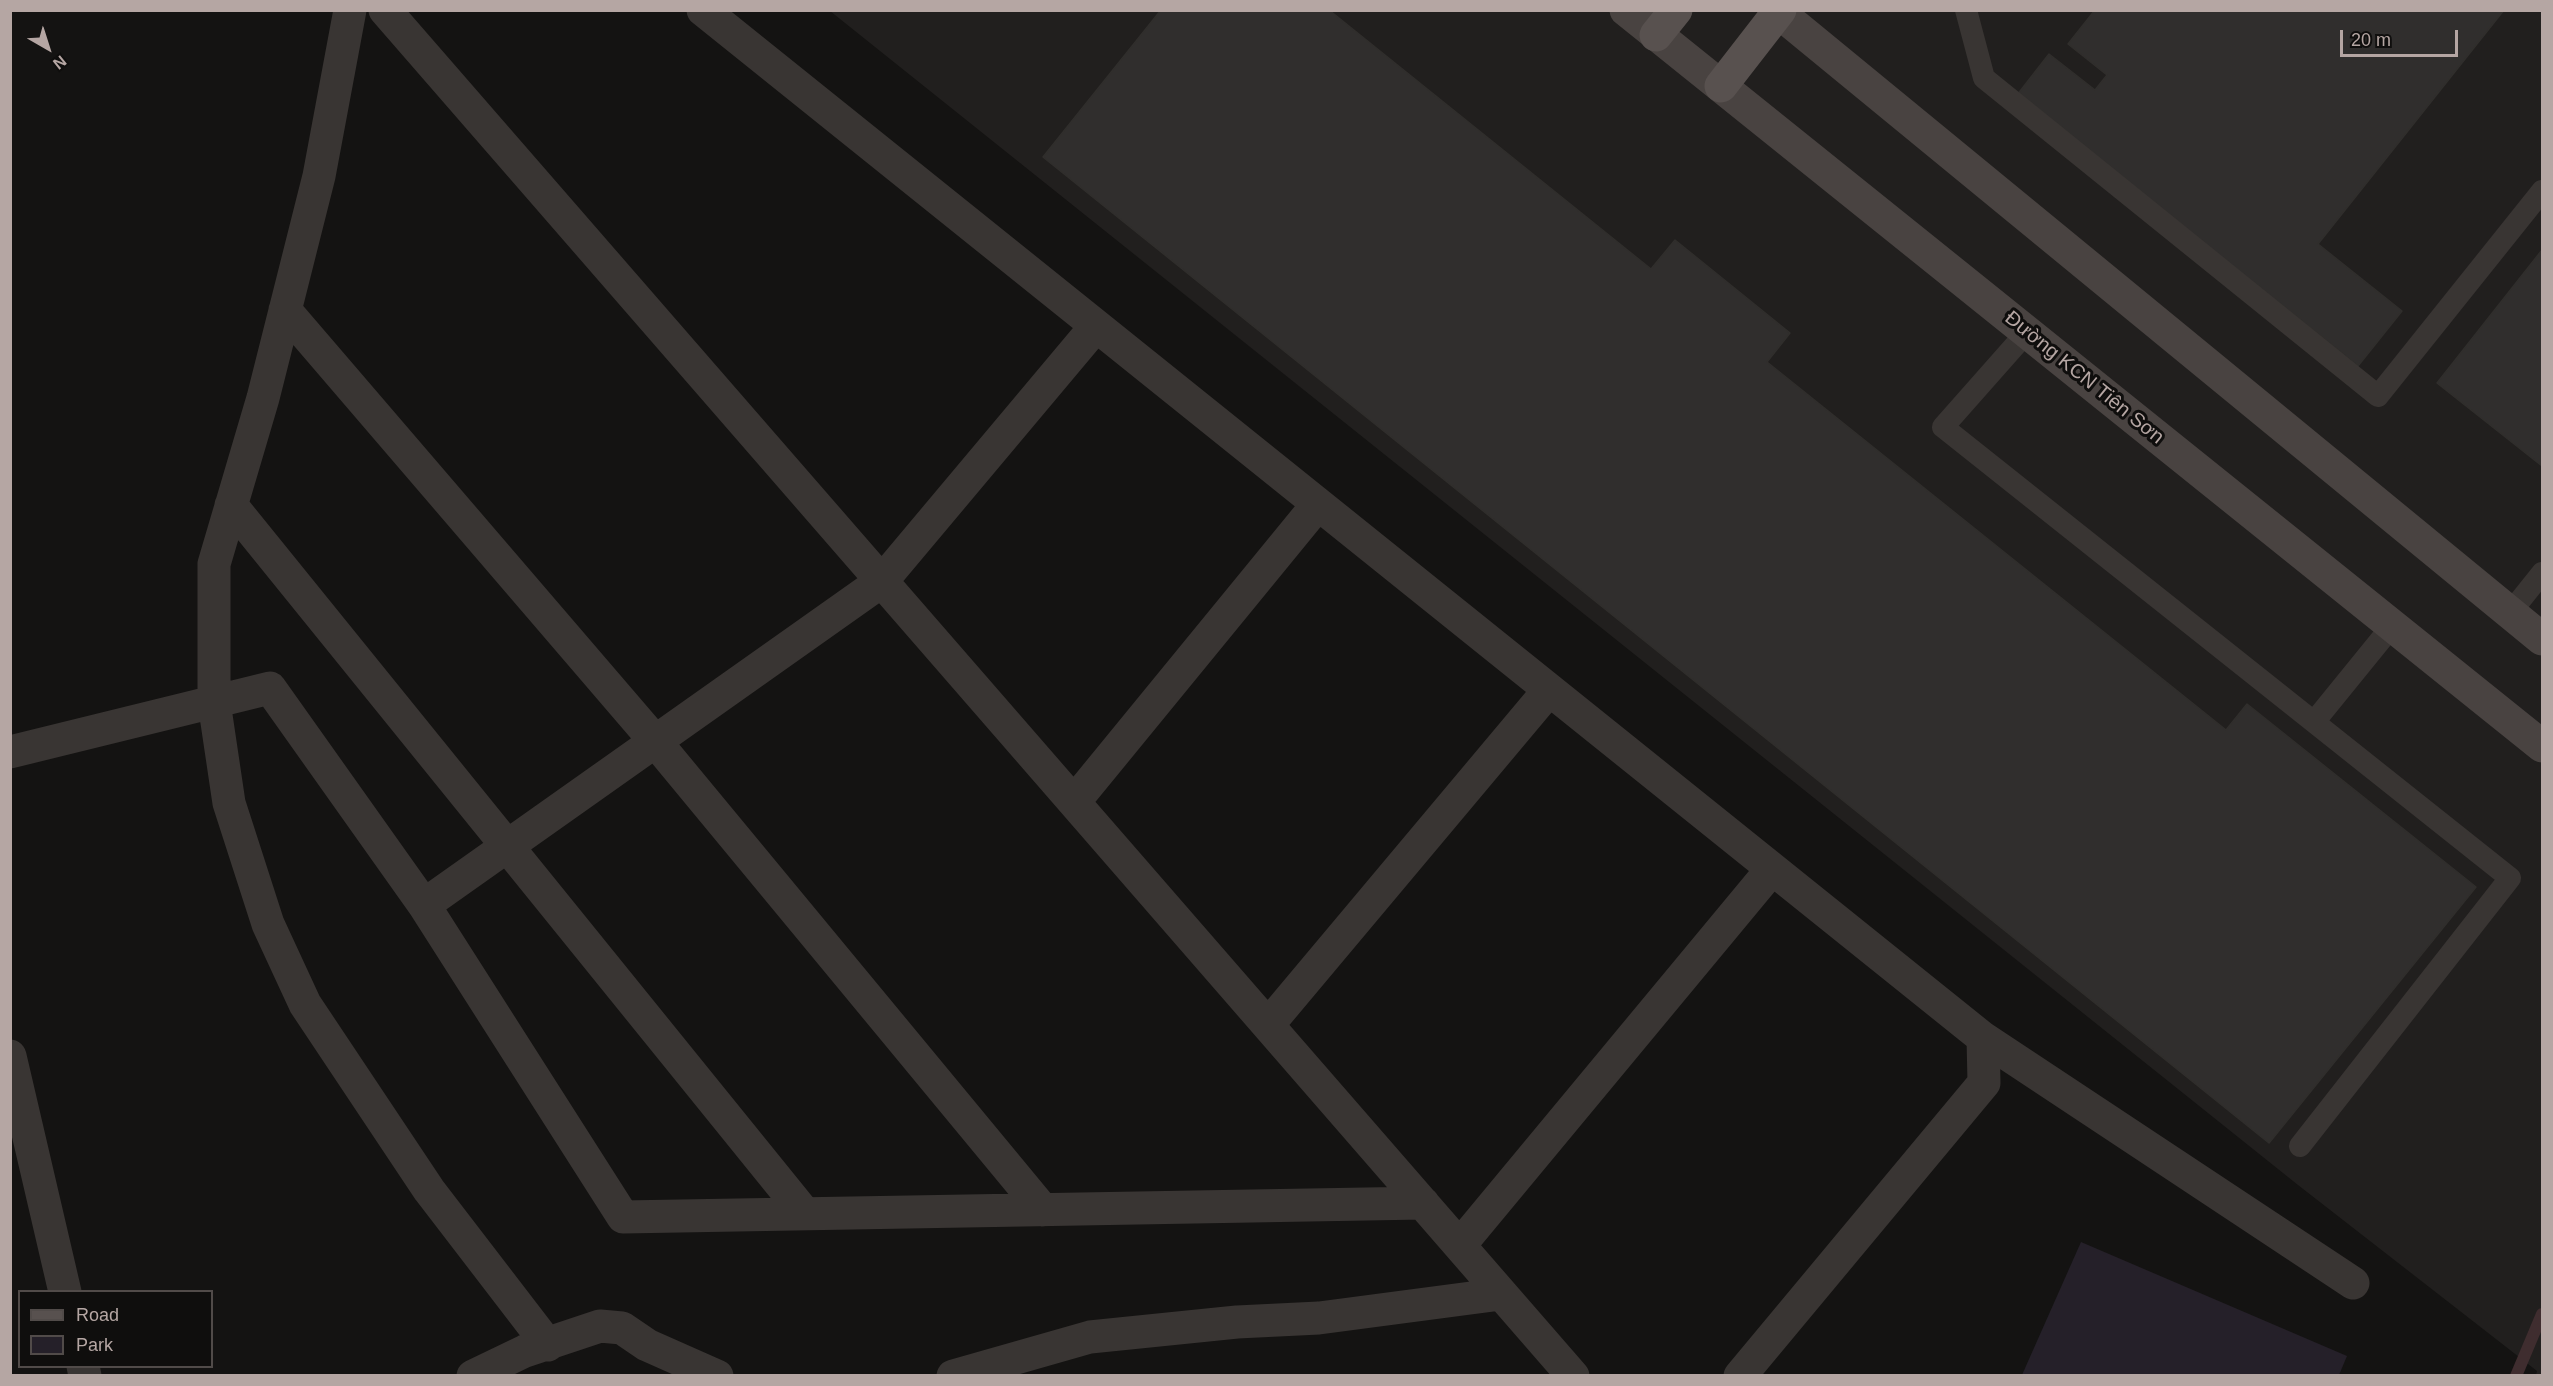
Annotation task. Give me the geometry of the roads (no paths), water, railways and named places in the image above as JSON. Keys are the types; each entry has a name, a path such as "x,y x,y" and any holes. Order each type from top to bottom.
{"main road":[{"name":"Đường KCN Tiên Sơn","path":"1626,10 1666,23 1721,86 2542,746"},
{"path":"1721,86 1778,11 2542,639"}],"street":[{"path":"350,10 319,176 263,398 214,564 214,702 229,803 267,924 305,1004 429,1190 548,1345"},
{"path":"385,10 1573,1376"},
{"path":"703,10 1983,1038 2353,1283"},
{"path":"285,310 655,741 1043,1210"},
{"path":"424,905 882,581 1096,326"},
{"path":"231,504 805,1214"},
{"path":"1074,802 1318,504"},
{"path":"10,752 270,688 424,905 622,1217 1423,1203"},
{"path":"1268,1025 1549,690"},
{"path":"1460,1245 1772,869"},
{"path":"1740,1376 1984,1083 1983,1038"},
{"path":"10,1056 65,1290"},
{"path":"953,1376 1090,1337 1237,1322 1319,1318 1501,1294"},
{"path":"473,1376 525,1351 600,1326 622,1328 646,1345 717,1376"}],"lane":[{"path":"1966,10 1984,78 2378,396 2542,191"},
{"path":"2027,332 1943,427 2510,878 2300,1146"},
{"path":"2510,613 2542,573"},
{"path":"2314,722 2392,626"}],"waterway":[{"path":"2516,1376 2542,1314"}]}
